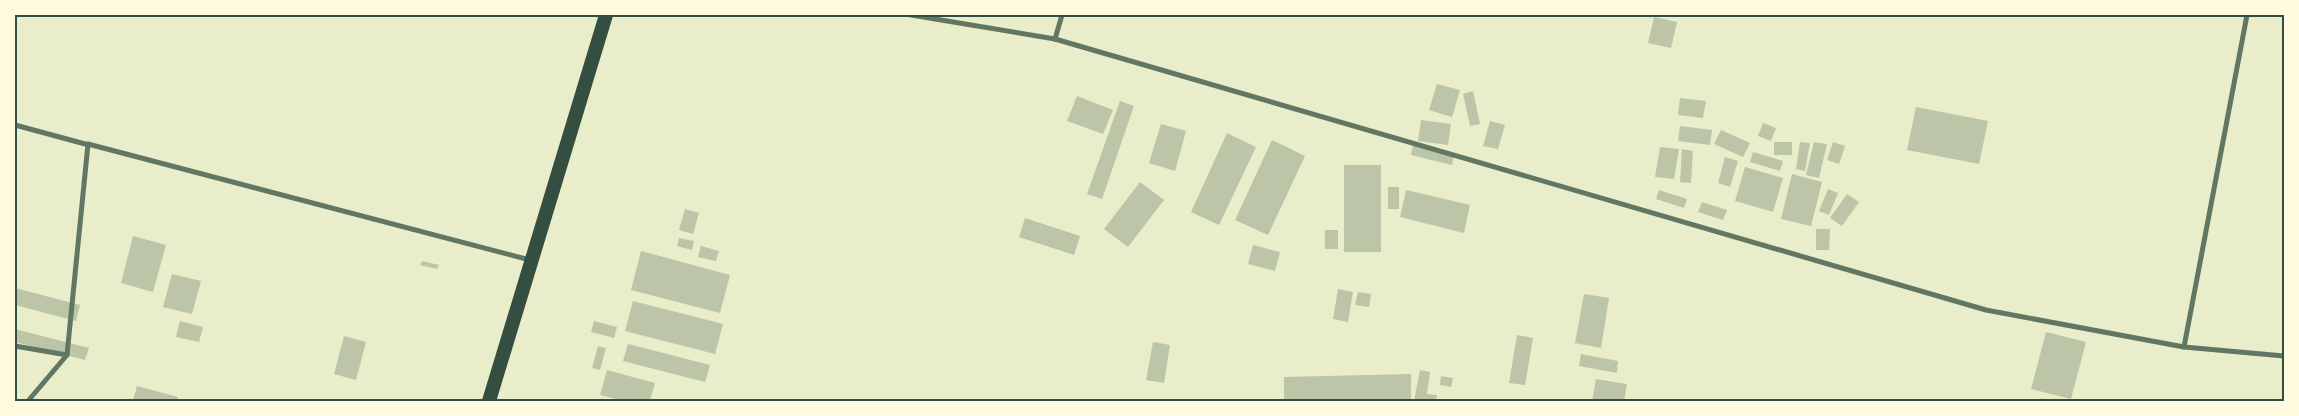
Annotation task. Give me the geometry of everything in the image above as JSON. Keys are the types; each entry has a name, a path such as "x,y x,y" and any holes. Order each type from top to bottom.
{"highway":[{"path":"490,401 606,15"}],"street":[{"path":"911,15 1055,39 1986,310 2184,347 2284,356"},
{"path":"1055,39 1062,15"},
{"path":"2184,347 2247,15"},
{"path":"15,125 532,261"},
{"path":"28,401 67,355 88,144 162,163"},
{"path":"15,346 67,355"}],"building":[{"path":"1654,17 1677,22 1671,48 1648,43"},
{"path":"1437,84 1460,90 1452,117 1429,110"},
{"path":"1473,91 1480,124 1470,126 1463,94"},
{"path":"1077,96 1113,110 1103,134 1067,121"},
{"path":"1680,98 1706,101 1703,118 1678,115"},
{"path":"1120,101 1134,106 1102,199 1087,194"},
{"path":"1916,107 1988,121 1979,164 1907,150"},
{"path":"1421,120 1451,124 1448,145 1418,141"},
{"path":"1490,121 1505,125 1498,149 1483,146"},
{"path":"1763,123 1776,128 1771,141 1758,136"},
{"path":"1161,124 1186,131 1175,171 1149,163"},
{"path":"1680,126 1712,130 1710,145 1678,141"},
{"path":"1721,130 1750,143 1743,157 1714,144"},
{"path":"1227,133 1256,147 1219,225 1191,212"},
{"path":"1272,140 1305,156 1268,235 1235,220"},
{"path":"1774,142 1792,142 1792,155 1774,155"},
{"path":"1800,142 1810,143 1805,171 1796,169"},
{"path":"1814,142 1827,144 1819,178 1806,175"},
{"path":"1833,142 1845,146 1839,164 1827,160"},
{"path":"1413,145 1454,155 1452,165 1411,155"},
{"path":"1660,147 1679,149 1674,179 1655,177"},
{"path":"1682,149 1693,151 1691,183 1680,182"},
{"path":"1753,152 1783,161 1780,171 1750,162"},
{"path":"1725,157 1738,161 1730,187 1718,183"},
{"path":"1344,165 1381,165 1381,252 1344,252"},
{"path":"1745,167 1783,178 1773,212 1735,201"},
{"path":"1792,174 1822,182 1811,226 1781,219"},
{"path":"1140,182 1164,200 1128,247 1104,229"},
{"path":"1388,187 1399,187 1399,209 1388,209"},
{"path":"1828,189 1838,193 1829,215 1819,211"},
{"path":"1406,190 1470,205 1464,233 1400,217"},
{"path":"1659,190 1687,199 1684,208 1656,199"},
{"path":"1847,194 1859,202 1842,226 1830,218"},
{"path":"1702,202 1727,210 1723,220 1698,212"},
{"path":"685,209 699,213 693,234 679,230"},
{"path":"1025,218 1080,236 1074,255 1019,237"},
{"path":"1816,229 1830,229 1829,250 1816,250"},
{"path":"1325,230 1338,230 1338,249 1325,249"},
{"path":"133,236 166,245 153,292 121,283"},
{"path":"679,238 694,241 692,250 677,246"},
{"path":"1253,245 1280,252 1275,271 1248,264"},
{"path":"701,246 719,251 716,261 698,257"},
{"path":"641,251 730,275 720,313 631,290"},
{"path":"422,261 439,265 437,269 420,265"},
{"path":"172,274 201,281 192,314 163,307"},
{"path":"15,288 80,305 76,321 15,305"},
{"path":"1338,289 1353,292 1348,322 1333,319"},
{"path":"1358,292 1371,294 1369,307 1355,305"},
{"path":"1584,294 1609,298 1601,348 1575,343"},
{"path":"633,301 723,324 715,354 625,331"},
{"path":"180,321 203,327 199,342 176,337"},
{"path":"594,321 617,327 614,338 591,332"},
{"path":"15,329 89,348 85,360 15,342"},
{"path":"2046,332 2086,342 2071,399 2031,389"},
{"path":"1517,335 1533,338 1525,385 1509,383"},
{"path":"344,336 366,342 356,380 334,374"},
{"path":"1153,342 1170,345 1164,383 1146,380"},
{"path":"628,344 710,365 705,382 623,361"},
{"path":"598,346 606,348 600,370 592,368"},
{"path":"1581,354 1618,361 1617,373 1579,366"},
{"path":"607,370 655,383 650,401 624,401 600,395"},
{"path":"1420,370 1430,372 1427,394 1437,395 1436,401 1414,401"},
{"path":"1411,374 1411,401 1284,401 1284,377"},
{"path":"1441,376 1453,378 1451,387 1440,385"},
{"path":"1596,379 1627,384 1624,401 1592,401"},
{"path":"137,386 178,397 177,401 133,401"}]}
